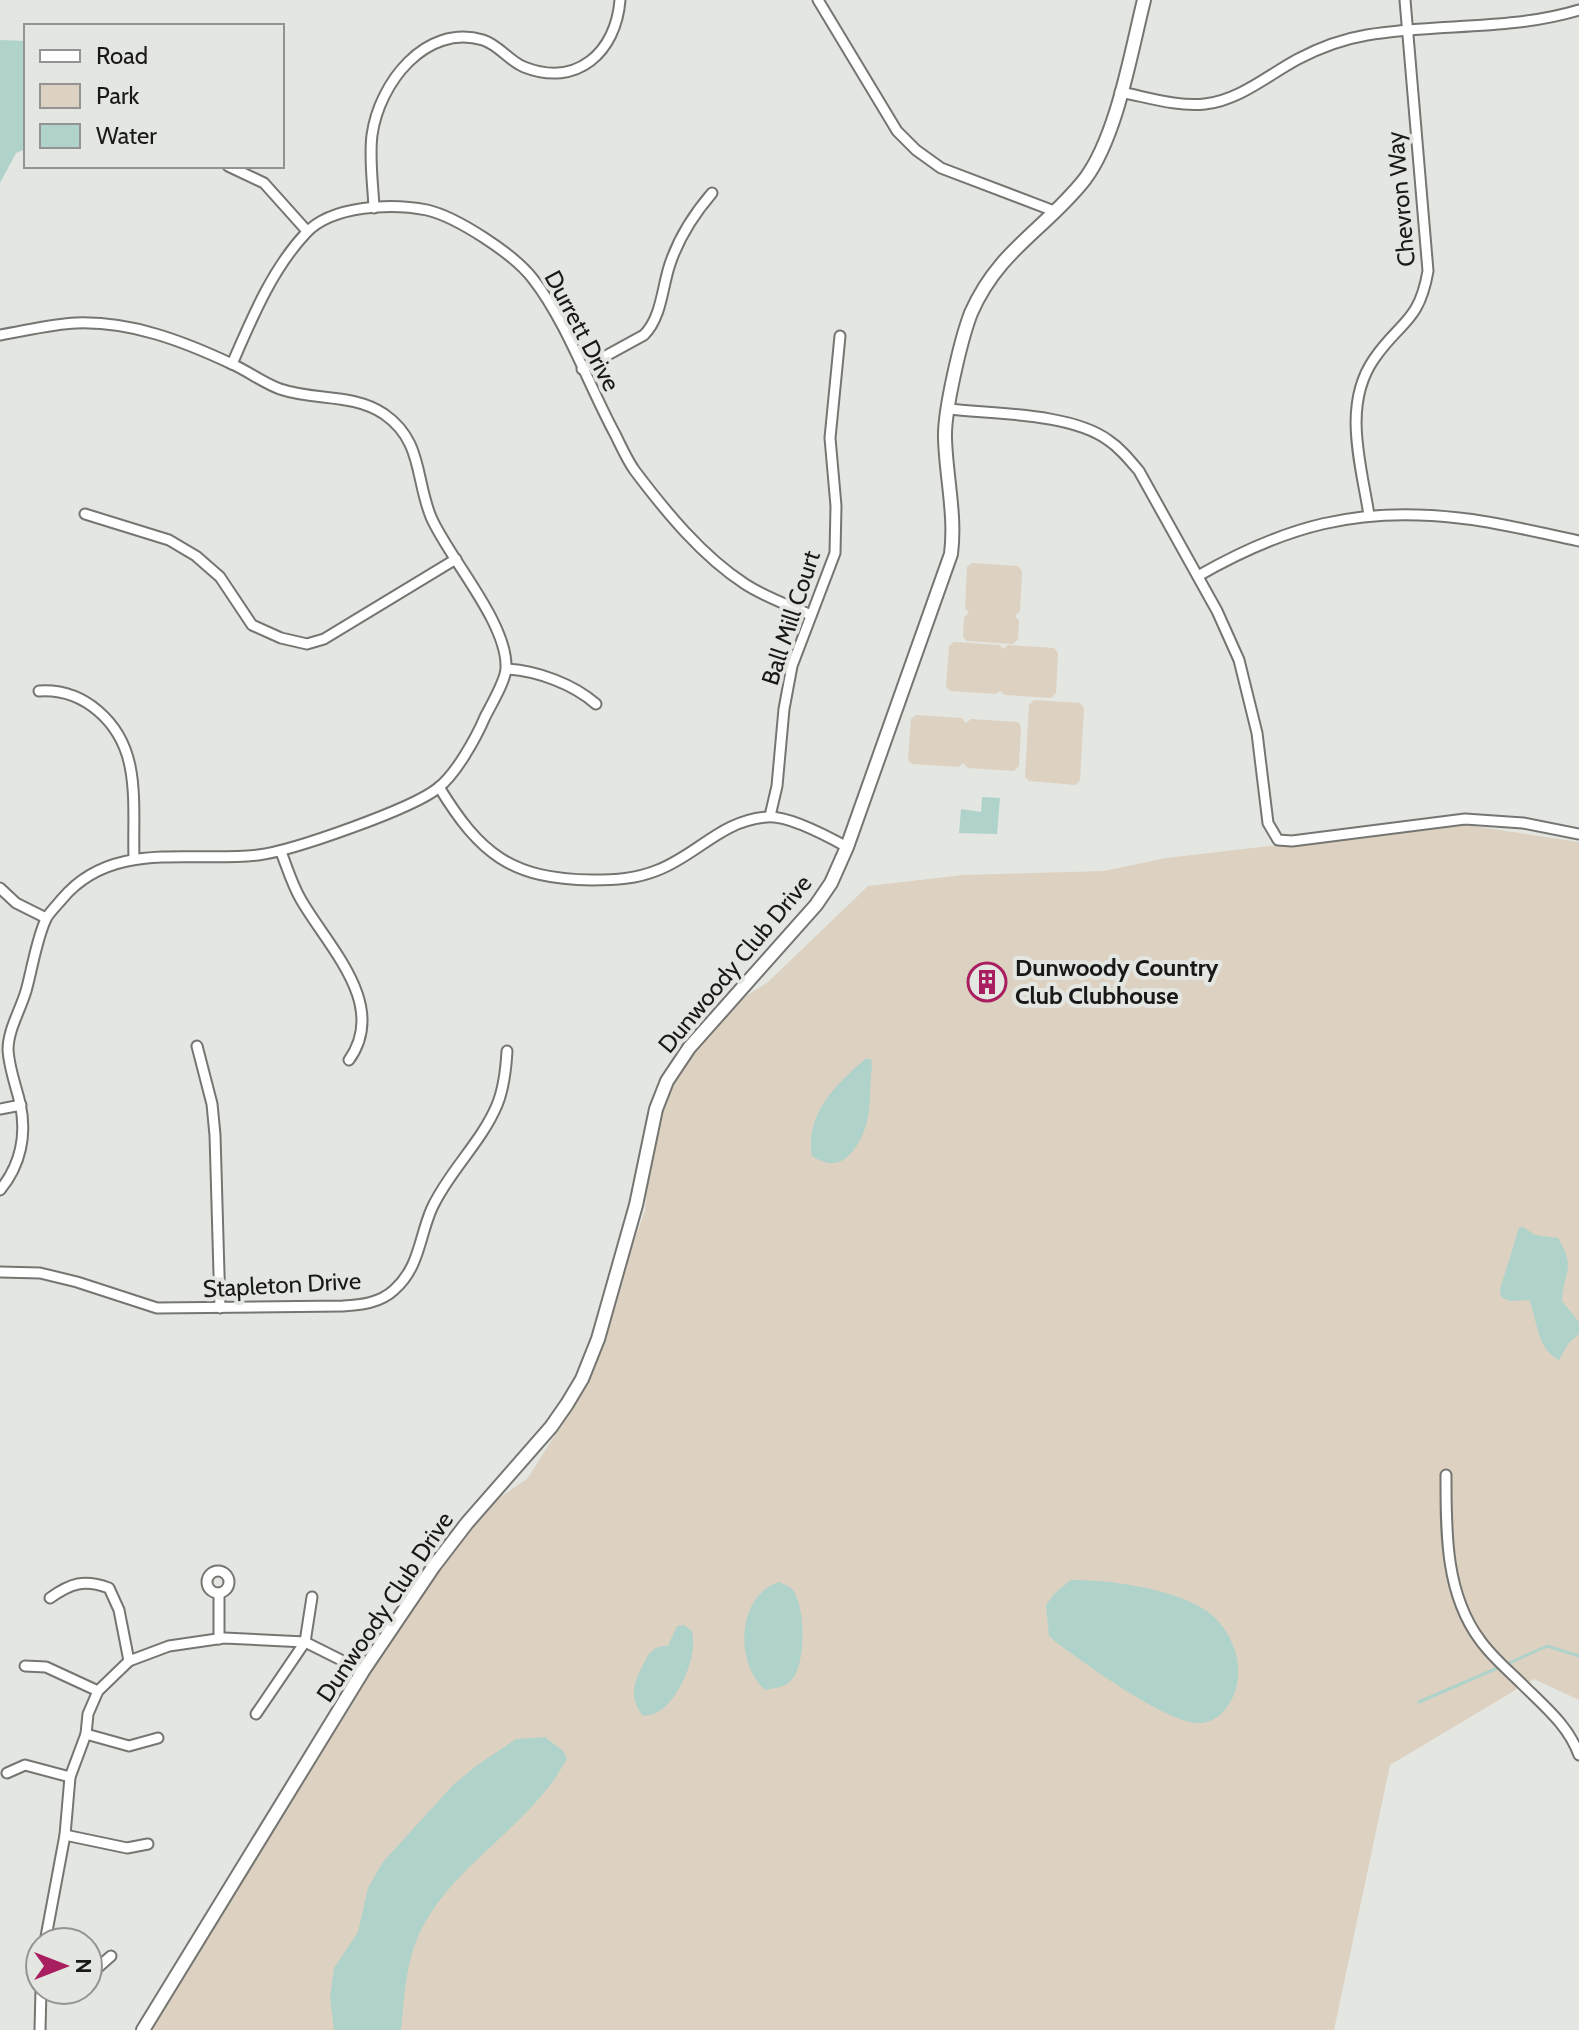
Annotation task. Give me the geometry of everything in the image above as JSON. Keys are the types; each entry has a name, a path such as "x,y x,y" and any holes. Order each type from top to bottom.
{"street":[{"path":"374,208 372,133 385,95 398,73 415,54 451,39 471,38 496,46 524,67 553,73 578,69 600,54 612,35 620,0"},
{"path":"818,0 897,131 916,150 941,168 1054,211"},
{"name":"Dunwoody Club Drive","path":"143,2030 363,1671 434,1566 567,1404 582,1379 598,1339 633,1217 656,1109 667,1081 689,1048 816,905 831,883 847,847 951,554 953,520 945,440 963,337 985,286 1005,258 1077,188 1096,162 1120,92 1144,0"},
{"name":"Chevron Way","path":"1369,515 1356,427 1358,394 1374,359 1417,310 1425,291 1428,271 1405,0"},
{"path":"1120,92 1187,104 1216,102 1240,93 1329,45 1367,35 1520,23 1579,10"},
{"path":"232,168 264,183 307,231"},
{"path":"582,369 644,335 651,328 670,263 683,234 694,214 712,193"},
{"name":"Durrett Drive","path":"232,364 256,307 279,270 307,231 329,216 374,208 429,211 451,219 513,259 534,279 633,468 695,541 725,570 745,584 764,596 811,615"},
{"path":"0,335 74,323 107,324 169,338 232,364 280,389 342,398 365,404 386,416 415,450 431,516 486,609 501,641 507,669 477,735 439,787 399,808 281,852 134,858 103,868 82,880 46,918 24,998 12,1028 8,1048 21,1105 23,1137 12,1175 0,1190"},
{"name":"Ball Mill Court","path":"770,816 780,767 784,709 797,647 835,553 836,506 831,427 840,336"},
{"path":"949,409 1065,421 1088,428 1125,454 1139,471 1228,633 1248,688 1271,832 1278,840 1292,841 1465,819 1523,823 1579,834"},
{"path":"85,514 169,540 196,556 220,577 252,625 281,638 307,644 324,639 456,559"},
{"path":"1198,576 1238,553 1278,536 1326,522 1369,515 1420,514 1463,518 1579,541"},
{"path":"507,669 568,686 582,692 596,704"},
{"path":"39,691 53,690 83,699 103,713 118,733 131,769 134,858"},
{"path":"439,787 458,818 492,853 518,868 545,877 626,880 671,864 716,834 770,816 807,827 847,847"},
{"path":"281,852 297,894 349,975 360,998 363,1016 361,1040 349,1060"},
{"path":"0,888 16,903 46,918"},
{"path":"197,1046 212,1104 215,1135 220,1308"},
{"name":"Stapleton Drive","path":"0,1272 40,1273 157,1308 362,1305 383,1299 413,1268 431,1210 443,1186 482,1132 497,1104 507,1051"},
{"path":"0,1109 21,1105"},
{"path":"1446,1475 1446,1537 1452,1578 1463,1611 1493,1657 1566,1728 1579,1755"},
{"path":"50,1598 68,1585 96,1584 109,1588 119,1610 129,1661"},
{"path":"219,1593 219,1639"},
{"path":"256,1714 305,1642 312,1597"},
{"path":"48,1926 65,1835 70,1777 86,1734 88,1714 98,1691 129,1661 169,1646 219,1639 305,1642 363,1671"},
{"path":"25,1666 46,1667 98,1691"},
{"path":"86,1734 129,1746 158,1738"},
{"path":"7,1773 25,1765 70,1777"},
{"path":"65,1835 127,1848 148,1844"},
{"path":"104,1962 111,1956"},
{"path":"40,2030 41,2006"}],"green space":[{"path":"972,563 1018,566 1022,571 1020,611 1015,616 1019,621 1018,639 1013,644 967,641 963,637 964,617 969,613 965,608 967,567"},
{"path":"954,642 1000,645 1003,649 1008,645 1054,648 1058,653 1056,693 1051,698 1005,695 1000,691 996,694 950,691 946,687 949,646"},
{"path":"1034,700 1080,703 1084,708 1080,780 1076,785 1029,781 1025,777 1029,705"},
{"path":"916,715 962,718 966,723 971,719 1018,722 1021,727 1019,766 1014,771 968,768 963,763 959,767 912,764 908,760 911,719"},
{"path":"1460,824 1579,842 1579,1700 1534,1679 1390,1765 1334,2030 148,2030 254,1851 332,1733 351,1688 404,1623 469,1518 527,1479 573,1407 645,1211 651,1100 716,1015 768,982 868,886 963,875 1104,871 1166,858"}],"water":[{"path":"0,40 24,41 24,150 16,153 0,183"},
{"path":"982,797 1000,798 997,834 959,833 961,809 981,812"},
{"path":"865,1059 871,1059 872,1067 864,1131 844,1160 821,1161 812,1156 811,1141 818,1113 834,1090"},
{"path":"1523,1227 1535,1235 1558,1238 1567,1257 1568,1270 1562,1301 1579,1322 1579,1334 1568,1344 1559,1360 1551,1355 1542,1341 1529,1300 1510,1301 1501,1297 1500,1289 1519,1228"},
{"path":"1071,1580 1145,1588 1183,1599 1212,1615 1229,1637 1238,1663 1236,1689 1222,1713 1200,1723 1168,1714 1106,1678 1049,1636 1046,1605"},
{"path":"779,1582 791,1588 796,1595 802,1618 802,1646 797,1670 791,1681 765,1690 748,1664 745,1631 755,1601 765,1589"},
{"path":"684,1625 692,1631 693,1641 686,1674 668,1703 657,1712 643,1716 634,1696 640,1670 650,1653 656,1648 668,1646 677,1626"},
{"path":"545,1737 567,1758 532,1806 446,1892 429,1917 415,1944 409,1965 401,2030 334,2030 330,1998 334,1968 358,1932 368,1888 383,1862 453,1785 476,1766 516,1739"}],"waterway":[{"path":"1507,1664 1547,1646 1579,1656"},
{"path":"1419,1702 1500,1667"}],"place":[{"name":"Dunwoody Country Club Clubhouse","path":"987,982"}]}
